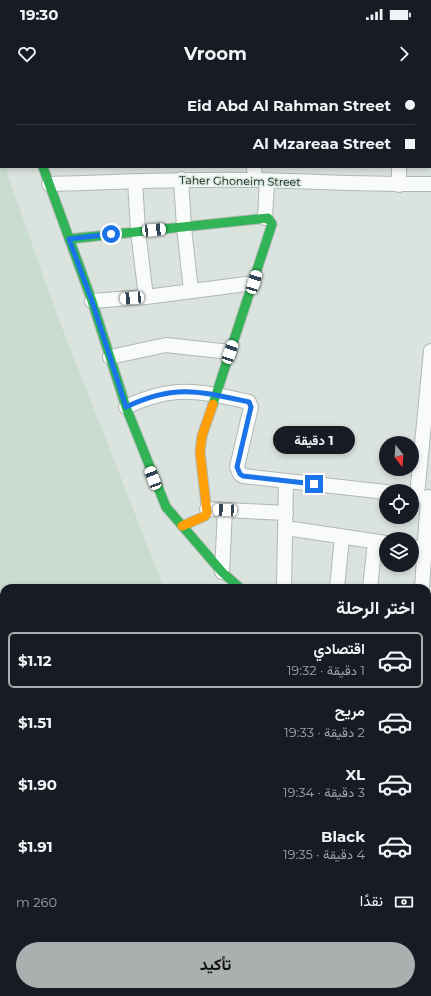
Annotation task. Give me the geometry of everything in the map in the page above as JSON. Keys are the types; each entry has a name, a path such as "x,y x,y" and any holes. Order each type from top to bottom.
{"street":[{"path":"43,168 92,301 126,407 159,492 166,507 222,572 236,584"},
{"path":"399,168 399,184"},
{"path":"182,526 205,516 207,513 200,452 202,436 272,224 266,218 259,176"},
{"name":"Taher Ghoneim Street","path":"49,184 259,176 399,184 431,184"},
{"path":"181,179 191,291"},
{"path":"135,181 138,231 146,297"},
{"path":"69,239 266,218"},
{"path":"92,301 146,297 254,282"},
{"path":"110,357 166,345 230,352"},
{"path":"422,584 422,496 427,440 431,351"},
{"path":"126,407 155,395 175,391 196,391 249,402 251,404 237,467 240,474 243,476 379,491"},
{"path":"284,584 286,481"},
{"path":"207,509 286,513"},
{"path":"222,572 225,510"},
{"path":"286,528 379,543"},
{"path":"336,584 342,537"},
{"path":"371,584 379,548"}],"shaded area":[{"path":"0,168 5,168 54,307 162,584 0,584"}],"traffic: fast":[{"path":"43,168 92,301 126,407 166,507 222,572 236,584"},
{"path":"69,239 268,218 272,224 213,404"}],"traffic: slow":[{"path":"182,526 205,516 207,513 200,452 202,436 213,404"}],"route":[{"path":"111,234 69,239 92,301 126,407 155,395 175,391 196,391 249,402 251,407 237,467 240,474 243,476 314,484"}]}
